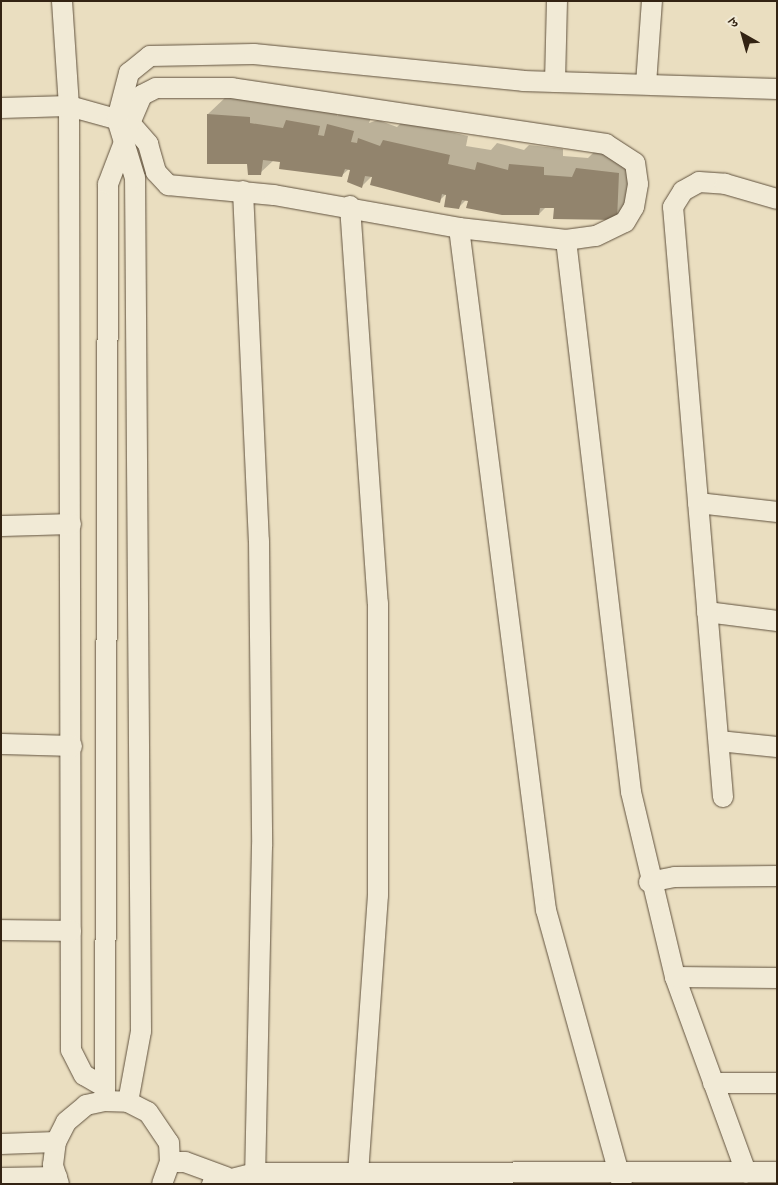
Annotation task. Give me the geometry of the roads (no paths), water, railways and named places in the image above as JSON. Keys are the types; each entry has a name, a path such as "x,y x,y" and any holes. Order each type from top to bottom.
{"street":[{"path":"62,1 70,106 71,1050 84,1075 105,1094 128,1102 148,1112 169,1143 170,1162 162,1184"},
{"path":"555,82 557,1"},
{"path":"646,84 652,1"},
{"path":"105,1094 108,184 122,145 129,73 140,61 164,54 294,56 555,82 777,90"},
{"path":"1,108 70,106 124,121 148,144 156,172 168,185 243,191 350,206 459,228 566,240 611,231 625,222 634,207 635,163 606,144 232,88 156,88 142,95 124,121"},
{"path":"122,145 135,178 141,1031 128,1102"},
{"path":"723,797 672,207 683,191 699,182 725,184 777,199"},
{"path":"243,191 259,551 262,846 255,1173"},
{"path":"350,206 378,603 378,895 358,1174"},
{"path":"459,228 546,910 620,1179"},
{"path":"566,240 631,792 649,882 675,977 746,1172"},
{"path":"698,503 777,512"},
{"path":"1,526 71,524"},
{"path":"708,612 777,621"},
{"path":"719,741 777,747"},
{"path":"1,744 72,746"},
{"path":"649,882 675,877 777,876"},
{"path":"1,930 71,931"},
{"path":"675,977 777,978"},
{"path":"713,1083 777,1083"},
{"path":"1,1178 58,1180 56,1142 66,1122 86,1105 105,1094"},
{"path":"1,1144 56,1142"},
{"path":"170,1162 185,1162 219,1180 255,1173 620,1179 777,1172"}]}
